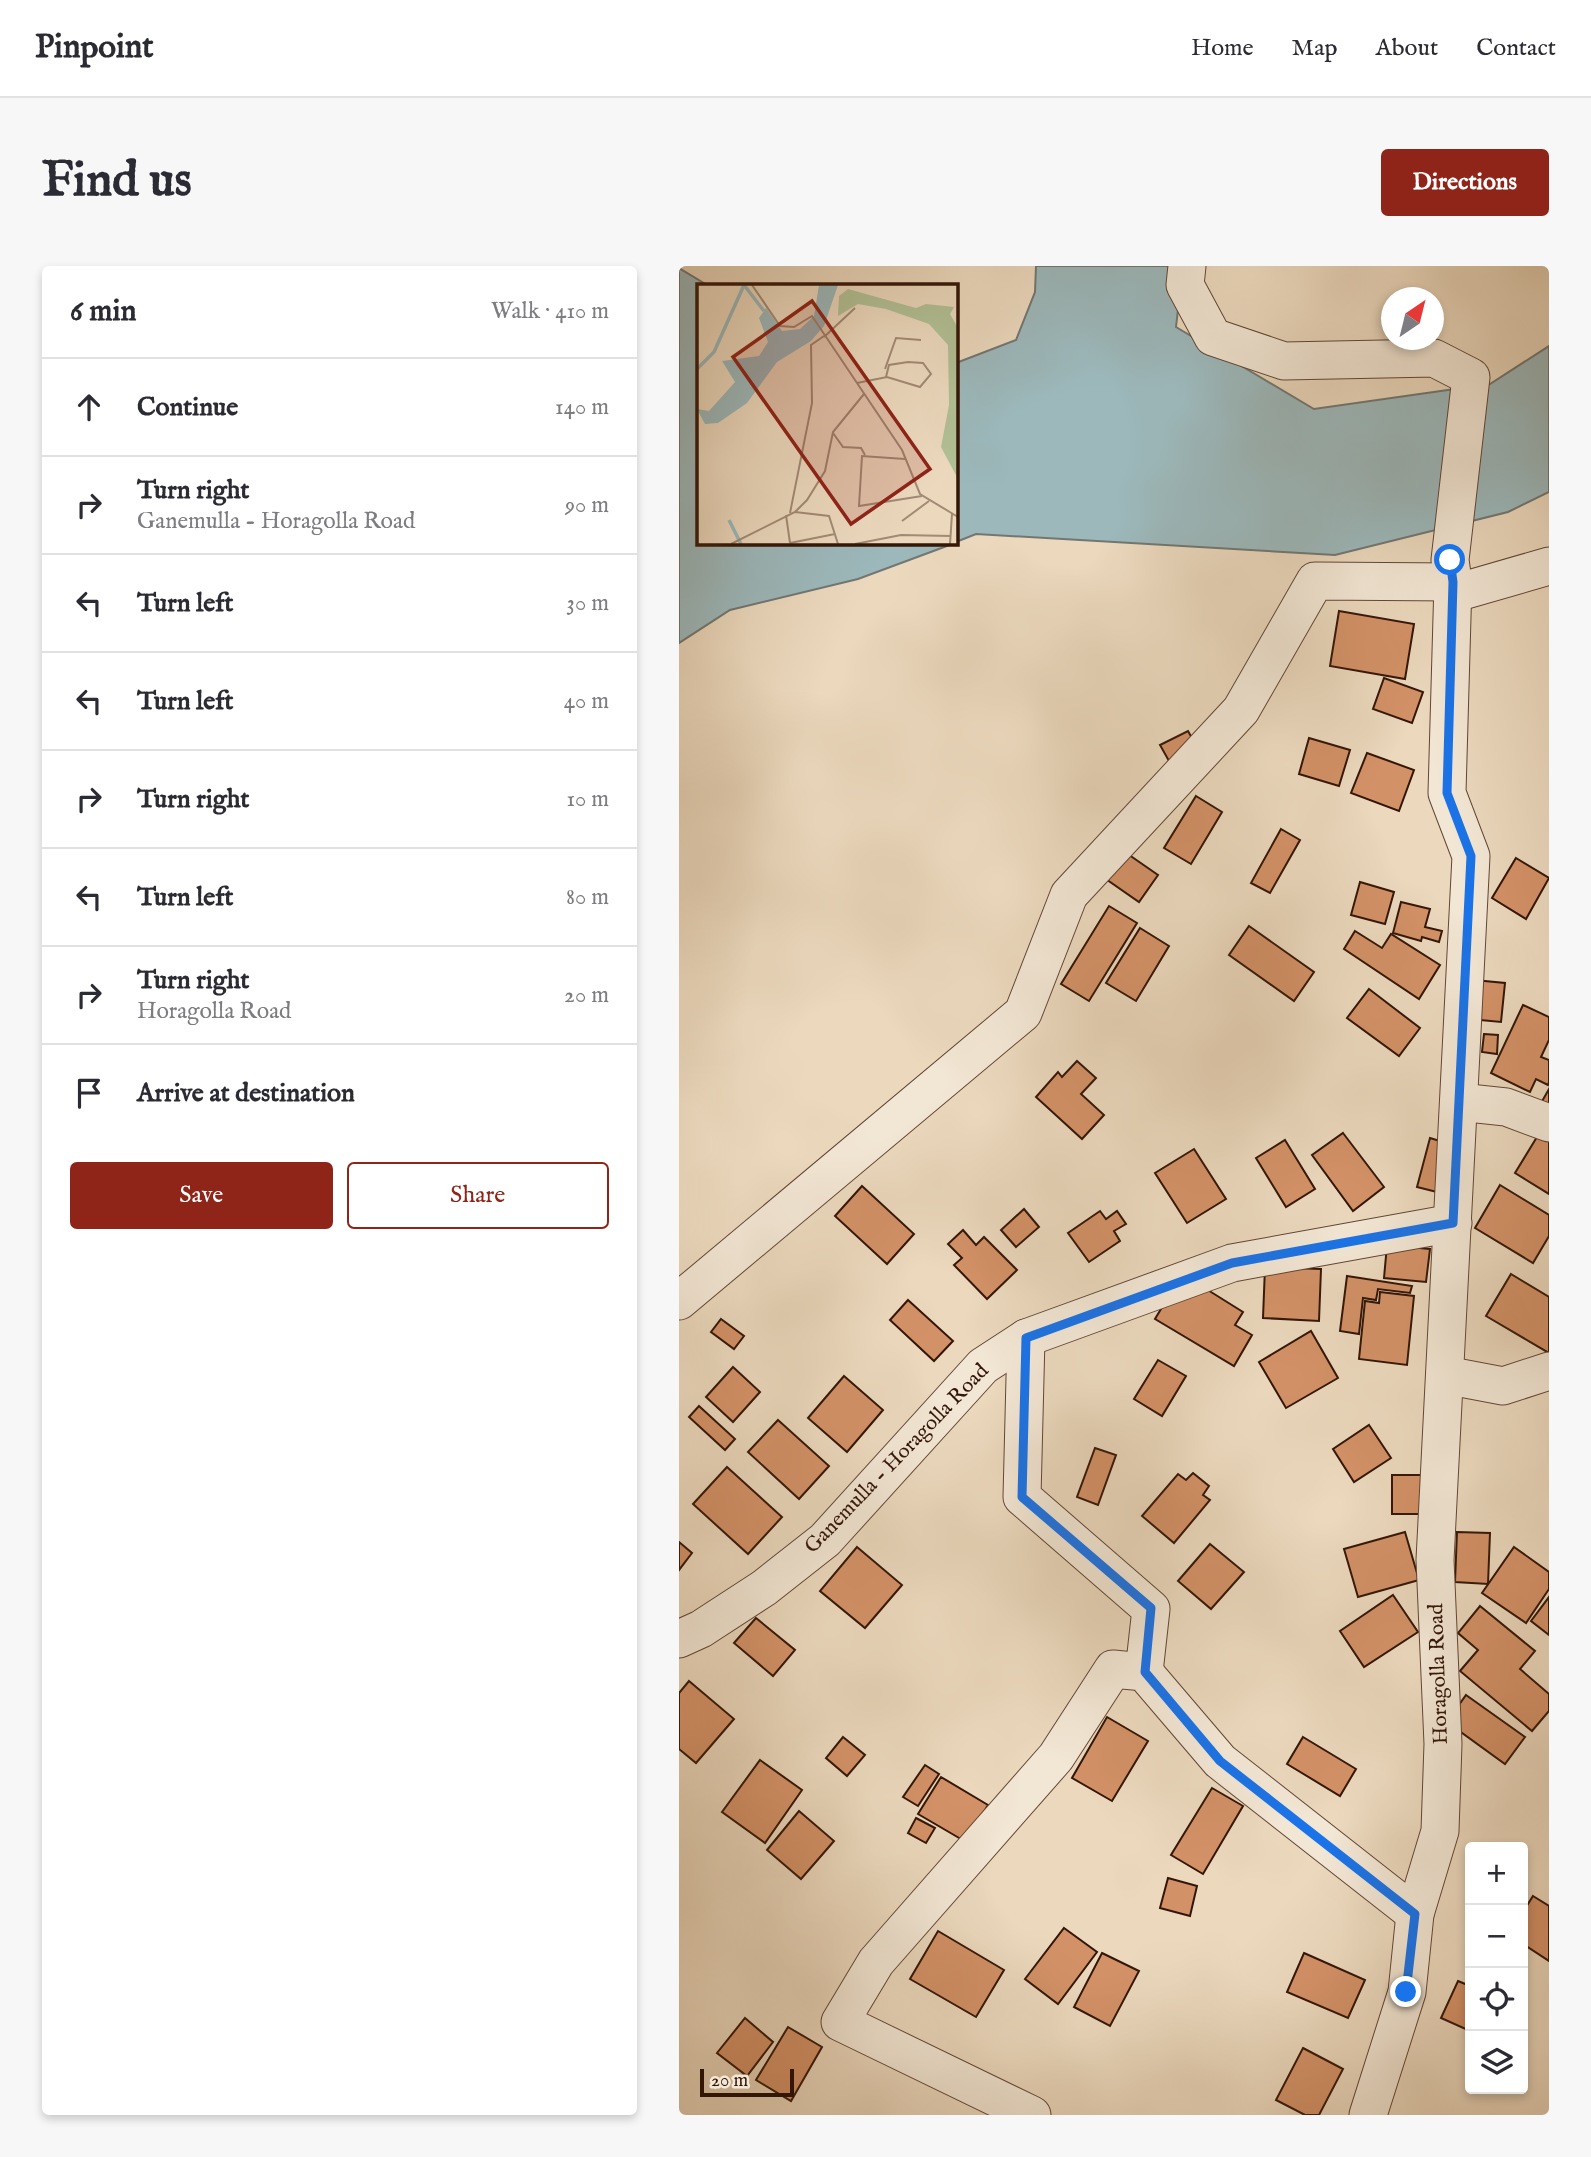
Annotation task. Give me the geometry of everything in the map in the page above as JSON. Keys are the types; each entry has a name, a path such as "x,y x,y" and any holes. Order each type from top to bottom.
{"street":[{"name":"Horagolla Road","path":"1188,266 1185,285 1213,337 1284,361 1434,358 1471,377 1452,579 1447,793 1471,856 1434,1560 1443,1744 1440,1830 1415,1914 1406,1992 1368,2115"},
{"path":"679,1301 1023,1013 1069,895 1241,710 1315,581 1452,579 1549,566"},
{"path":"1459,1102 1506,1107 1549,1123"},
{"name":"Ganemulla - Horagolla Road","path":"679,1639 701,1629 764,1588 825,1540 983,1366 1026,1338 1232,1263 1453,1223"},
{"path":"1026,1338 1022,1497 1151,1608 1145,1672"},
{"path":"1445,1375 1503,1386 1549,1371"},
{"path":"1032,2115 839,2022 876,1962 1056,1757 1113,1669 1145,1672 1220,1761 1415,1914"}],"water":[{"path":"1036,266 1183,266 1176,327 1314,409 1490,384 1549,346 1549,492 1508,512 1335,555 976,534 957,542 957,363 1016,340 1035,292"},
{"path":"679,268 705,284 697,284 697,544 952,544 858,579 730,610 679,643"}],"building":[{"path":"1339,611 1414,624 1405,679 1330,666"},
{"path":"1384,678 1423,692 1412,723 1373,709"},
{"path":"1188,731 1197,747 1169,761 1160,745"},
{"path":"1309,738 1350,750 1339,786 1299,774"},
{"path":"1367,753 1414,770 1399,811 1351,793"},
{"path":"1196,796 1222,812 1191,864 1164,848"},
{"path":"1281,829 1300,840 1270,893 1251,883"},
{"path":"1122,850 1158,875 1139,902 1103,877"},
{"path":"1516,858 1549,878 1526,919 1492,898"},
{"path":"1360,882 1394,892 1385,924 1351,915"},
{"path":"1401,902 1430,909 1425,927 1442,931 1439,942 1422,937 1421,941 1393,933"},
{"path":"1109,906 1137,923 1089,1001 1061,984"},
{"path":"1249,926 1314,972 1294,1001 1229,955"},
{"path":"1140,928 1169,946 1136,1001 1106,983"},
{"path":"1355,931 1382,948 1391,934 1440,965 1419,999 1344,949"},
{"path":"1474,980 1505,983 1501,1022 1470,1019"},
{"path":"1369,989 1420,1028 1399,1056 1347,1018"},
{"path":"1523,1005 1549,1017 1549,1040 1541,1057 1549,1060 1549,1082 1548,1085 1536,1079 1530,1092 1491,1073"},
{"path":"1484,1034 1498,1035 1497,1054 1482,1052"},
{"path":"1077,1061 1096,1078 1081,1094 1104,1115 1082,1139 1036,1097 1058,1072 1062,1077"},
{"path":"1549,1089 1549,1107 1541,1103"},
{"path":"1540,1132 1549,1137 1549,1194 1515,1173"},
{"path":"1343,1133 1384,1187 1353,1211 1312,1155"},
{"path":"1430,1138 1453,1145 1441,1193 1417,1187"},
{"path":"1285,1140 1315,1189 1286,1207 1256,1158"},
{"path":"1194,1149 1226,1199 1187,1223 1155,1173"},
{"path":"1500,1185 1549,1215 1549,1236 1533,1263 1475,1228"},
{"path":"862,1186 914,1234 887,1264 835,1216"},
{"path":"1024,1209 1039,1227 1016,1247 1001,1230"},
{"path":"1100,1211 1106,1219 1117,1211 1126,1224 1114,1231 1120,1241 1089,1262 1068,1233"},
{"path":"963,1230 976,1245 984,1237 1017,1270 987,1299 954,1265 962,1258 948,1244"},
{"path":"1387,1245 1430,1249 1426,1282 1384,1278"},
{"path":"1265,1267 1321,1269 1319,1321 1263,1318"},
{"path":"1511,1274 1549,1297 1549,1353 1486,1316"},
{"path":"1347,1276 1412,1286 1410,1293 1378,1289 1376,1300 1363,1298 1359,1334 1340,1331"},
{"path":"1195,1282 1243,1312 1235,1325 1252,1335 1234,1366 1155,1319 1173,1289"},
{"path":"1380,1292 1414,1296 1407,1365 1359,1359 1365,1301 1379,1303"},
{"path":"908,1300 953,1341 934,1361 890,1320"},
{"path":"721,1319 744,1336 734,1349 711,1332"},
{"path":"1311,1331 1338,1378 1286,1408 1259,1362"},
{"path":"1158,1360 1186,1376 1162,1416 1134,1399"},
{"path":"733,1367 760,1392 733,1422 706,1397"},
{"path":"844,1376 883,1410 847,1452 808,1418"},
{"path":"699,1406 735,1439 725,1450 689,1417"},
{"path":"778,1420 829,1466 799,1499 748,1452"},
{"path":"1369,1425 1391,1458 1354,1482 1333,1449"},
{"path":"1095,1448 1116,1455 1098,1505 1077,1497"},
{"path":"727,1467 782,1517 748,1554 693,1504"},
{"path":"1193,1473 1209,1486 1203,1495 1210,1500 1174,1543 1142,1516 1178,1474 1186,1480"},
{"path":"1392,1475 1425,1475 1425,1514 1392,1514"},
{"path":"1405,1532 1419,1580 1358,1597 1344,1549"},
{"path":"1457,1532 1490,1533 1488,1584 1455,1582"},
{"path":"679,1542 692,1553 679,1570"},
{"path":"1210,1544 1244,1572 1211,1609 1178,1581"},
{"path":"857,1547 902,1585 865,1628 820,1591"},
{"path":"1514,1547 1549,1572 1549,1589 1526,1623 1482,1593"},
{"path":"1393,1595 1418,1632 1364,1667 1340,1631"},
{"path":"1549,1597 1549,1635 1531,1621"},
{"path":"1480,1606 1535,1651 1520,1669 1549,1694 1549,1711 1532,1731 1460,1671 1478,1650 1458,1633"},
{"path":"756,1618 795,1650 773,1676 734,1643"},
{"path":"689,1681 734,1719 696,1763 679,1749 679,1693"},
{"path":"1466,1695 1525,1737 1505,1764 1447,1722"},
{"path":"1107,1717 1148,1741 1112,1801 1072,1778"},
{"path":"843,1737 865,1755 847,1776 826,1758"},
{"path":"1303,1737 1356,1769 1340,1796 1287,1764"},
{"path":"760,1760 802,1790 765,1843 722,1812"},
{"path":"925,1765 939,1774 918,1806 903,1797"},
{"path":"941,1777 988,1805 966,1842 918,1814"},
{"path":"1212,1788 1243,1806 1203,1874 1171,1855"},
{"path":"799,1811 834,1841 801,1879 767,1850"},
{"path":"916,1818 935,1828 926,1843 908,1833"},
{"path":"1168,1878 1197,1886 1190,1916 1160,1908"},
{"path":"1533,1896 1549,1906 1549,1961 1528,1947 1528,1904"},
{"path":"1064,1928 1097,1952 1058,2004 1025,1979"},
{"path":"938,1931 1004,1970 976,2017 910,1979"},
{"path":"1102,1953 1139,1971 1110,2026 1074,2007"},
{"path":"1304,1953 1365,1980 1348,2018 1287,1992"},
{"path":"1458,1981 1465,1984 1465,2029 1441,2018"},
{"path":"745,2018 773,2042 747,2076 717,2053"},
{"path":"788,2027 822,2047 791,2101 756,2080"},
{"path":"1303,2048 1343,2069 1319,2115 1305,2115 1276,2100"}],"route":[{"path":"1406,1992 1415,1914 1220,1761 1145,1672 1151,1608 1022,1497 1026,1338 1232,1263 1453,1223 1471,856 1447,793 1453,582 1450,560"}]}
